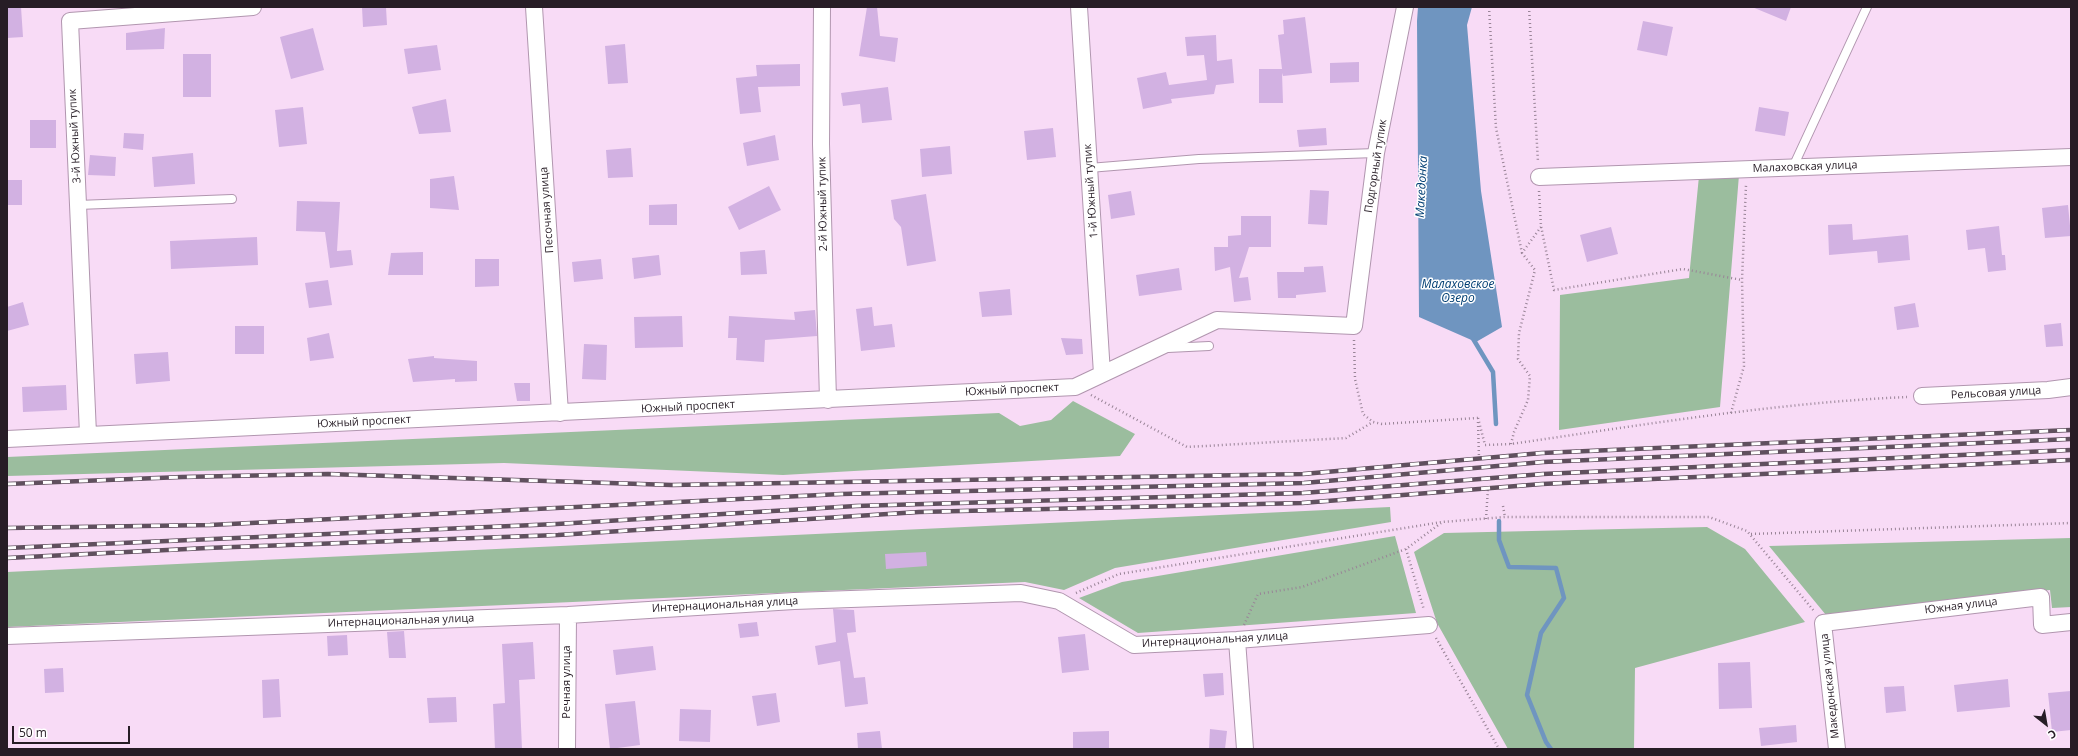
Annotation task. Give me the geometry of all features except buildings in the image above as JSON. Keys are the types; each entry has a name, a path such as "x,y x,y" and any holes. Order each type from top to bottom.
{"street":[{"name":"3-й Южный тупик","path":"88,434 70,21 253,7"},
{"name":"Песочная улица","path":"534,7 560,412"},
{"name":"2-й Южный тупик","path":"822,7 821,144 828,400"},
{"name":"1-й Южный тупик","path":"1079,7 1102,374"},
{"name":"Подгорный тупик","path":"1354,326 1376,153 1405,7"},
{"name":"Малаховская улица","path":"1539,177 2071,157"},
{"name":"Южный проспект","path":"7,439 1075,387 1217,320 1354,326"},
{"name":"Рельсовая улица","path":"1922,396 2048,390 2071,387"},
{"name":"Интернациональная улица","path":"7,636 568,615 794,601 1021,593 1059,601 1134,645 1237,640 1429,625"},
{"name":"Южная улица","path":"1823,623 2041,597 2042,625 2071,622"},
{"name":"Речная улица","path":"567,749 568,615"},
{"name":"Македонская улица","path":"1823,623 1837,749"},
{"path":"1237,640 1245,749"}],"lane":[{"path":"1793,167 1867,7"},
{"path":"1089,168 1199,159 1376,153"},
{"path":"78,205 232,199"},
{"path":"1155,349 1209,346"}],"path":[{"path":"1489,7 1496,128 1522,253 1535,270 1519,334 1518,346 1518,359 1530,376 1528,400 1514,432 1511,444"},
{"path":"1529,7 1541,226 1554,290 1683,270 1742,280"},
{"path":"1731,413 1744,366 1742,280 1747,169"},
{"path":"1522,253 1541,226"},
{"path":"1354,326 1355,378 1363,414 1373,422 1382,424 1478,418"},
{"path":"1075,387 1187,447 1346,438 1373,422"},
{"path":"1478,418 1485,445 1511,444 1731,413 1842,400 1922,396"},
{"path":"1478,418 1479,458"},
{"path":"1486,519 1488,488"},
{"path":"1504,506 1505,517"},
{"path":"1059,601 1119,574 1442,522 1505,517 1709,517 1747,531 1823,623"},
{"path":"1237,640 1258,594 1302,587 1406,549 1442,522"},
{"path":"1750,534 2071,523"},
{"path":"1406,549 1429,625 1499,749"}],"green space":[{"path":"1739,175 1720,407 1559,430 1560,295 1689,278 1699,176"},
{"path":"1073,401 1135,434 1120,456 783,475 504,463 7,476 7,457 999,413 1020,426 1051,420"},
{"path":"1390,507 1391,522 1115,568 1064,590 1025,582 7,627 7,572"},
{"path":"1707,527 1745,549 1805,622 1635,668 1634,749 1508,749 1437,623 1414,552 1444,533"},
{"path":"1395,536 1416,613 1138,633 1079,598 1122,582"},
{"path":"2071,538 2071,607 2052,608 2050,590 1826,615 1769,546"}],"water":[{"name":"Малаховское Озеро","path":"1418,7 1472,7 1467,25 1481,191 1502,327 1476,342 1419,317"}],"waterway":[{"name":"Македонка","path":"1472,337 1493,372 1496,424"},
{"name":"Македонка","path":"1499,521 1499,540 1509,567 1556,568 1564,598 1541,633 1527,695 1546,742 1551,749"}],"railway":[{"path":"7,484 182,477 328,474 672,485 1303,474 1542,453 2071,430"},
{"path":"7,528 210,525 841,494 1304,483 1543,462 2071,439"},
{"path":"7,548 557,524 856,506 1303,493 1543,474 2071,450"},
{"path":"7,558 207,548 558,535 919,512 1302,503 1542,484 2071,460"}]}
